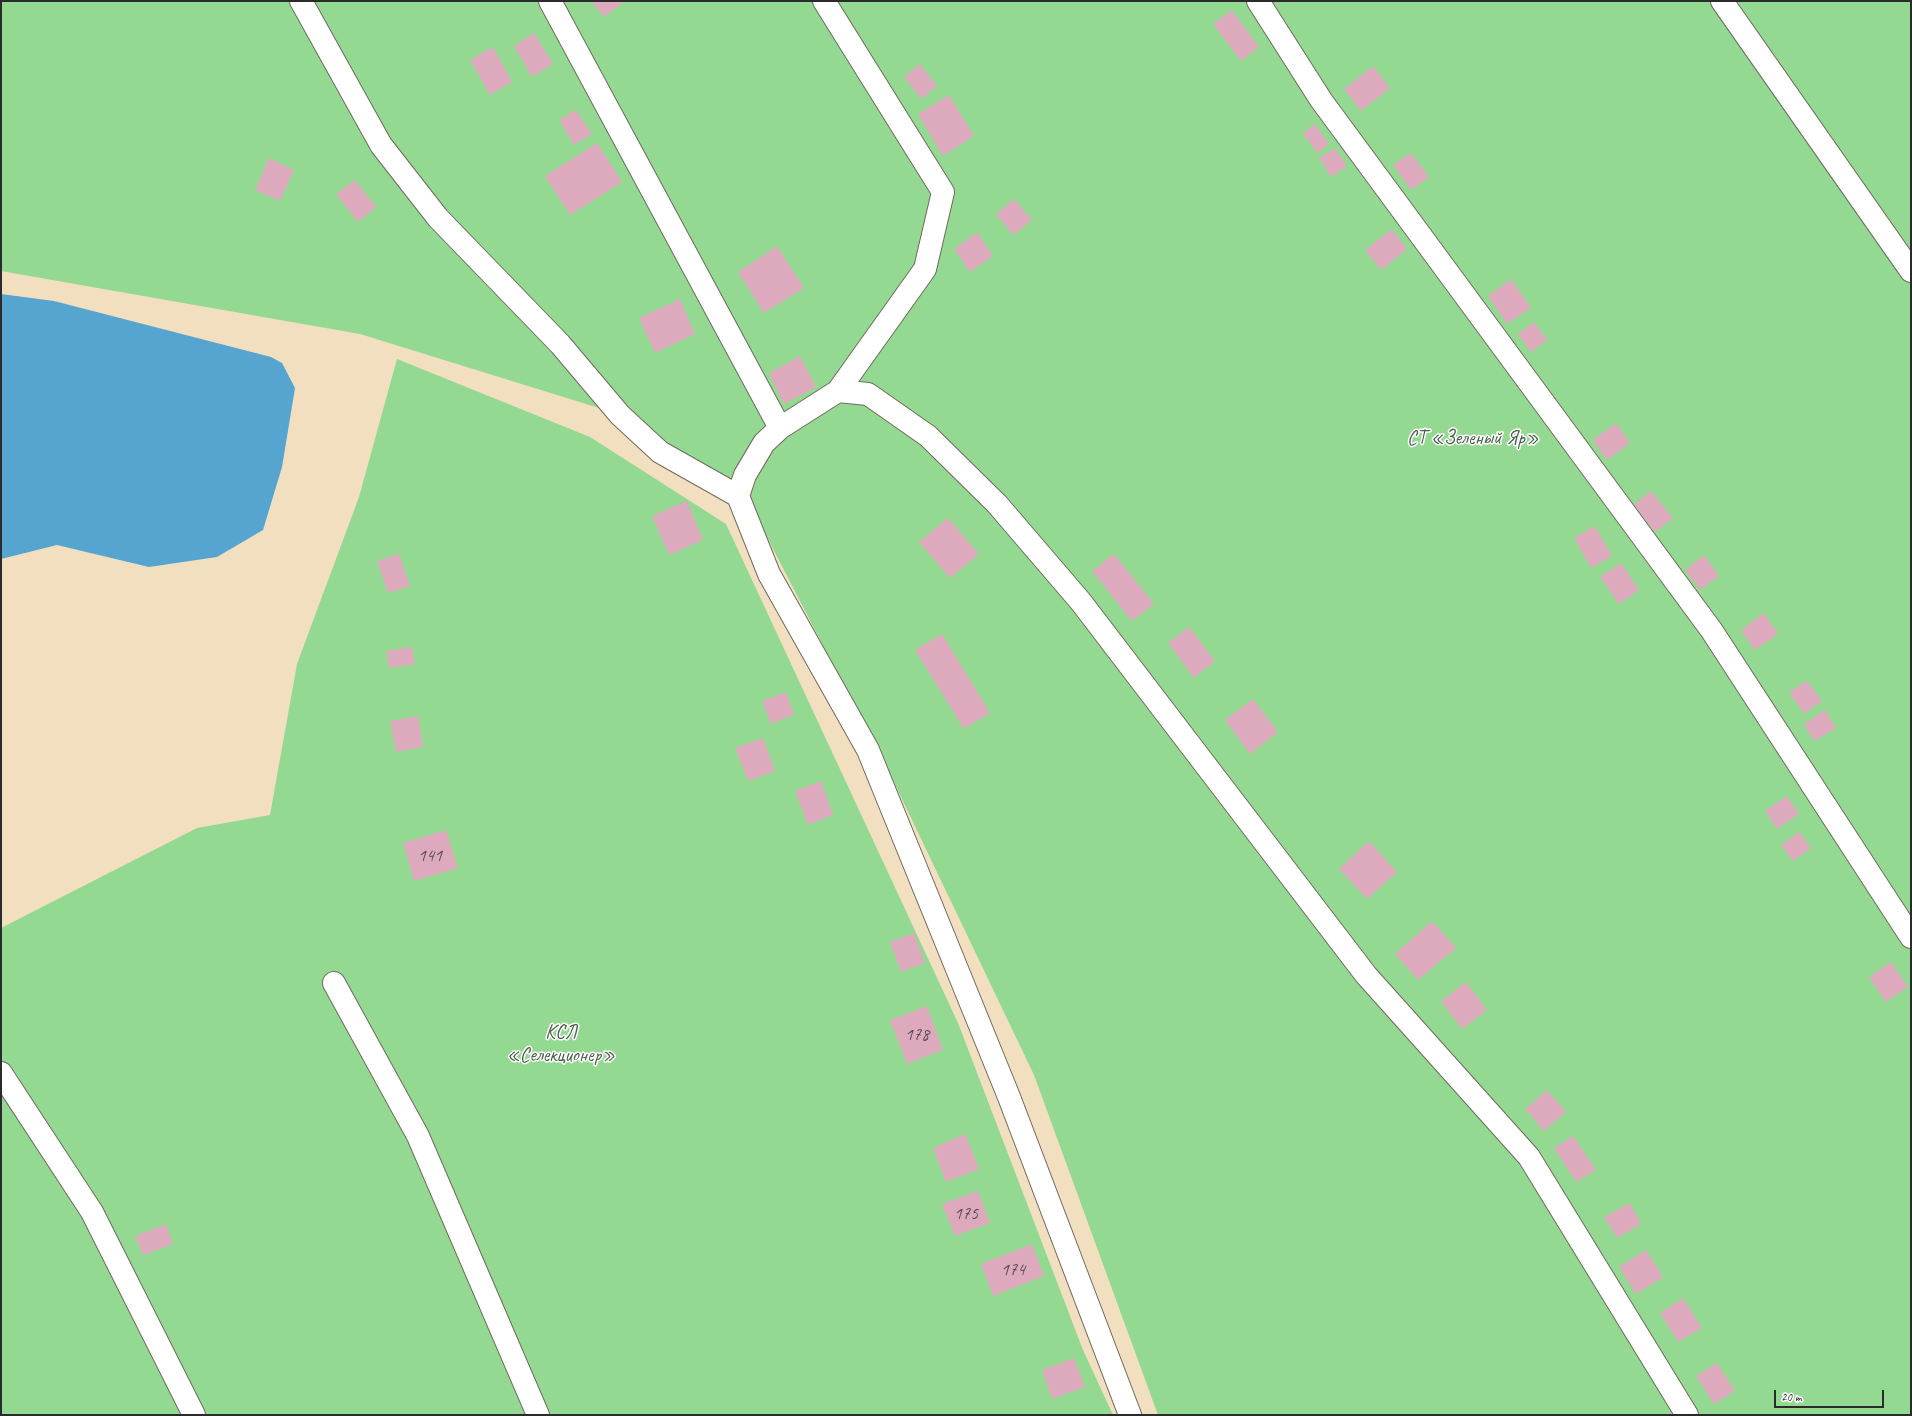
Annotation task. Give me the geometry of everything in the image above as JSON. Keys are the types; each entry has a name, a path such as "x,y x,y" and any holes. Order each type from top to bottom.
{"street":[{"path":"301,1 381,144 438,218 560,344 620,415 660,452 738,496 769,574 868,750 1009,1096 1130,1415"},
{"path":"550,1 780,428"},
{"path":"738,496 745,475 764,443 780,428 838,391 925,269 943,192 824,1"},
{"path":"1258,1 1321,100 1712,631 1911,937"},
{"path":"1722,1 1911,271"},
{"path":"838,391 868,394 928,436 997,504 1081,602 1366,975 1529,1157 1687,1415"},
{"path":"334,983 418,1136 538,1415"},
{"path":"1,1073 92,1212 194,1415"}],"green space":[{"name":"СТ «Зеленый Яр»","path":"1,1 1911,1 1911,1415 1158,1415 1034,1075 901,797 752,508 599,408 360,334 1,271"},
{"name":"КСЛ «Селекционер»","path":"397,359 590,437 726,524 958,1023 1083,1350 1113,1415 1,1415 1,928 197,828 270,815 297,664 359,497"}],"water":[{"path":"1,294 54,301 271,357 282,363 295,388 282,467 263,530 217,557 149,567 57,545 1,559"}],"building":[{"path":"591,1 625,1 604,17"},
{"path":"1232,10 1259,47 1241,61 1213,24"},
{"path":"534,33 553,64 532,77 514,46"},
{"path":"493,47 512,82 490,95 470,60"},
{"path":"920,64 937,86 921,99 904,77"},
{"path":"1373,66 1390,88 1361,111 1344,89"},
{"path":"949,95 974,136 943,156 918,114"},
{"path":"576,110 592,134 574,145 559,120"},
{"path":"1315,124 1329,144 1317,153 1303,133"},
{"path":"597,143 622,182 570,215 545,176"},
{"path":"1335,148 1347,166 1331,177 1319,158"},
{"path":"1411,153 1429,177 1411,190 1393,165"},
{"path":"269,158 294,170 280,201 255,190"},
{"path":"355,180 376,207 358,222 336,194"},
{"path":"1014,199 1032,220 1013,235 996,214"},
{"path":"1392,229 1407,249 1381,270 1365,250"},
{"path":"977,232 993,256 970,272 954,249"},
{"path":"777,246 804,288 764,313 738,272"},
{"path":"1511,279 1531,308 1507,324 1488,296"},
{"path":"680,299 695,334 655,353 639,318"},
{"path":"1534,322 1547,340 1531,352 1518,334"},
{"path":"800,356 816,387 784,404 769,373"},
{"path":"1616,423 1630,443 1607,460 1593,440"},
{"path":"1651,491 1673,518 1655,532 1633,505"},
{"path":"687,501 703,540 669,555 652,516"},
{"path":"948,518 979,554 950,578 919,542"},
{"path":"1595,526 1612,556 1591,568 1574,538"},
{"path":"399,554 410,586 388,593 377,561"},
{"path":"1114,554 1154,604 1132,621 1092,571"},
{"path":"1704,555 1719,576 1700,590 1685,570"},
{"path":"1621,563 1639,590 1619,604 1600,577"},
{"path":"1764,613 1778,634 1755,650 1741,630"},
{"path":"1189,627 1215,661 1194,678 1168,643"},
{"path":"942,634 990,713 964,729 915,650"},
{"path":"412,647 415,664 389,668 386,651"},
{"path":"1807,681 1822,701 1804,714 1789,692"},
{"path":"786,692 794,715 771,724 762,701"},
{"path":"1253,699 1278,732 1250,754 1225,720"},
{"path":"1825,710 1836,728 1814,741 1804,724"},
{"path":"418,716 423,747 396,752 390,721"},
{"path":"763,738 775,771 748,781 735,748"},
{"path":"821,781 833,815 808,825 795,791"},
{"path":"1787,796 1799,814 1777,829 1765,811"},
{"path":"446,830 458,868 414,881 403,843"},
{"path":"1799,832 1811,848 1793,861 1781,845"},
{"path":"1369,841 1397,872 1367,899 1339,869"},
{"path":"1432,921 1456,948 1418,980 1395,954"},
{"path":"914,933 925,963 901,972 890,942"},
{"path":"1891,962 1908,987 1886,1002 1869,977"},
{"path":"1466,982 1487,1010 1462,1029 1441,1001"},
{"path":"927,1006 943,1050 907,1064 890,1020"},
{"path":"1547,1090 1566,1112 1544,1131 1525,1109"},
{"path":"965,1134 979,1169 946,1182 933,1148"},
{"path":"1573,1136 1596,1170 1576,1182 1554,1148"},
{"path":"978,1191 990,1223 955,1236 942,1204"},
{"path":"1630,1203 1641,1224 1617,1238 1604,1217"},
{"path":"166,1224 173,1244 143,1255 135,1236"},
{"path":"1032,1244 1044,1276 993,1296 981,1264"},
{"path":"1646,1250 1663,1277 1636,1294 1619,1267"},
{"path":"1683,1298 1702,1328 1678,1342 1660,1313"},
{"path":"1074,1358 1085,1387 1052,1399 1042,1370"},
{"path":"1717,1363 1735,1391 1714,1404 1696,1376"}]}
